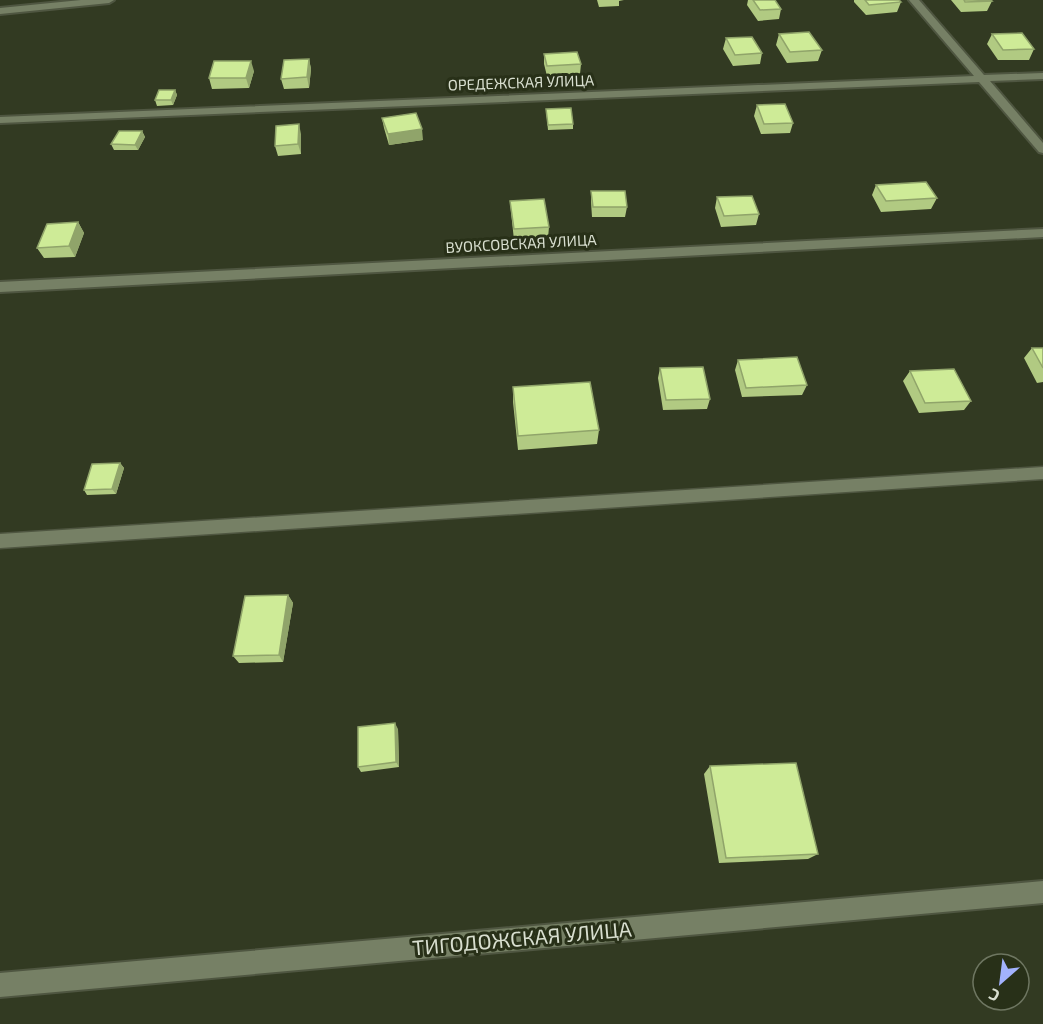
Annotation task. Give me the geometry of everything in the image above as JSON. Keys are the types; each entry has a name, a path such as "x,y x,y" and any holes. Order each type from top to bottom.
{"street":[{"path":"0,11 109,0"},
{"path":"914,0 1043,150"},
{"name":"ОРЕДЕЖСКАЯ УЛИЦА","path":"0,120 1043,75"},
{"name":"ВУОКСОВСКАЯ УЛИЦА","path":"0,287 1043,233"},
{"name":"ТИГОДОЖСКАЯ УЛИЦА","path":"0,985 1043,892"}],"lane":[{"path":"0,541 1043,473"}],"building":[{"path":"753,0 775,0 781,9 760,10"},
{"path":"865,0 899,0 901,2 869,5"},
{"path":"964,0 991,0 992,1 965,2"},
{"path":"809,32 822,50 790,52 779,34"},
{"path":"1022,33 1034,49 1003,50 992,34"},
{"path":"752,37 762,53 735,55 726,38"},
{"path":"577,52 581,64 547,66 544,54"},
{"path":"309,59 307,77 281,79 284,60"},
{"path":"214,61 251,61 246,78 209,78"},
{"path":"159,90 175,90 171,100 155,100"},
{"path":"785,104 793,123 764,124 757,105"},
{"path":"571,108 573,124 548,125 546,109"},
{"path":"416,113 422,129 388,134 382,118"},
{"path":"299,124 298,144 275,146 276,126"},
{"path":"119,131 142,131 135,145 111,144"},
{"path":"926,182 937,198 886,201 876,185"},
{"path":"591,191 625,191 627,207 593,207"},
{"path":"752,196 759,214 724,216 717,197"},
{"path":"544,199 549,227 514,229 510,201"},
{"path":"78,222 69,246 37,248 47,224"},
{"path":"1032,348 1043,348 1043,368"},
{"path":"797,357 807,385 746,388 738,360"},
{"path":"703,367 710,399 666,400 660,368"},
{"path":"954,369 971,401 925,403 910,371"},
{"path":"590,382 599,430 518,436 513,387"},
{"path":"120,463 112,489 84,490 92,464"},
{"path":"288,595 279,655 233,656 245,596"},
{"path":"395,723 396,762 358,767 358,727"},
{"path":"796,763 818,854 726,858 710,766"}]}
